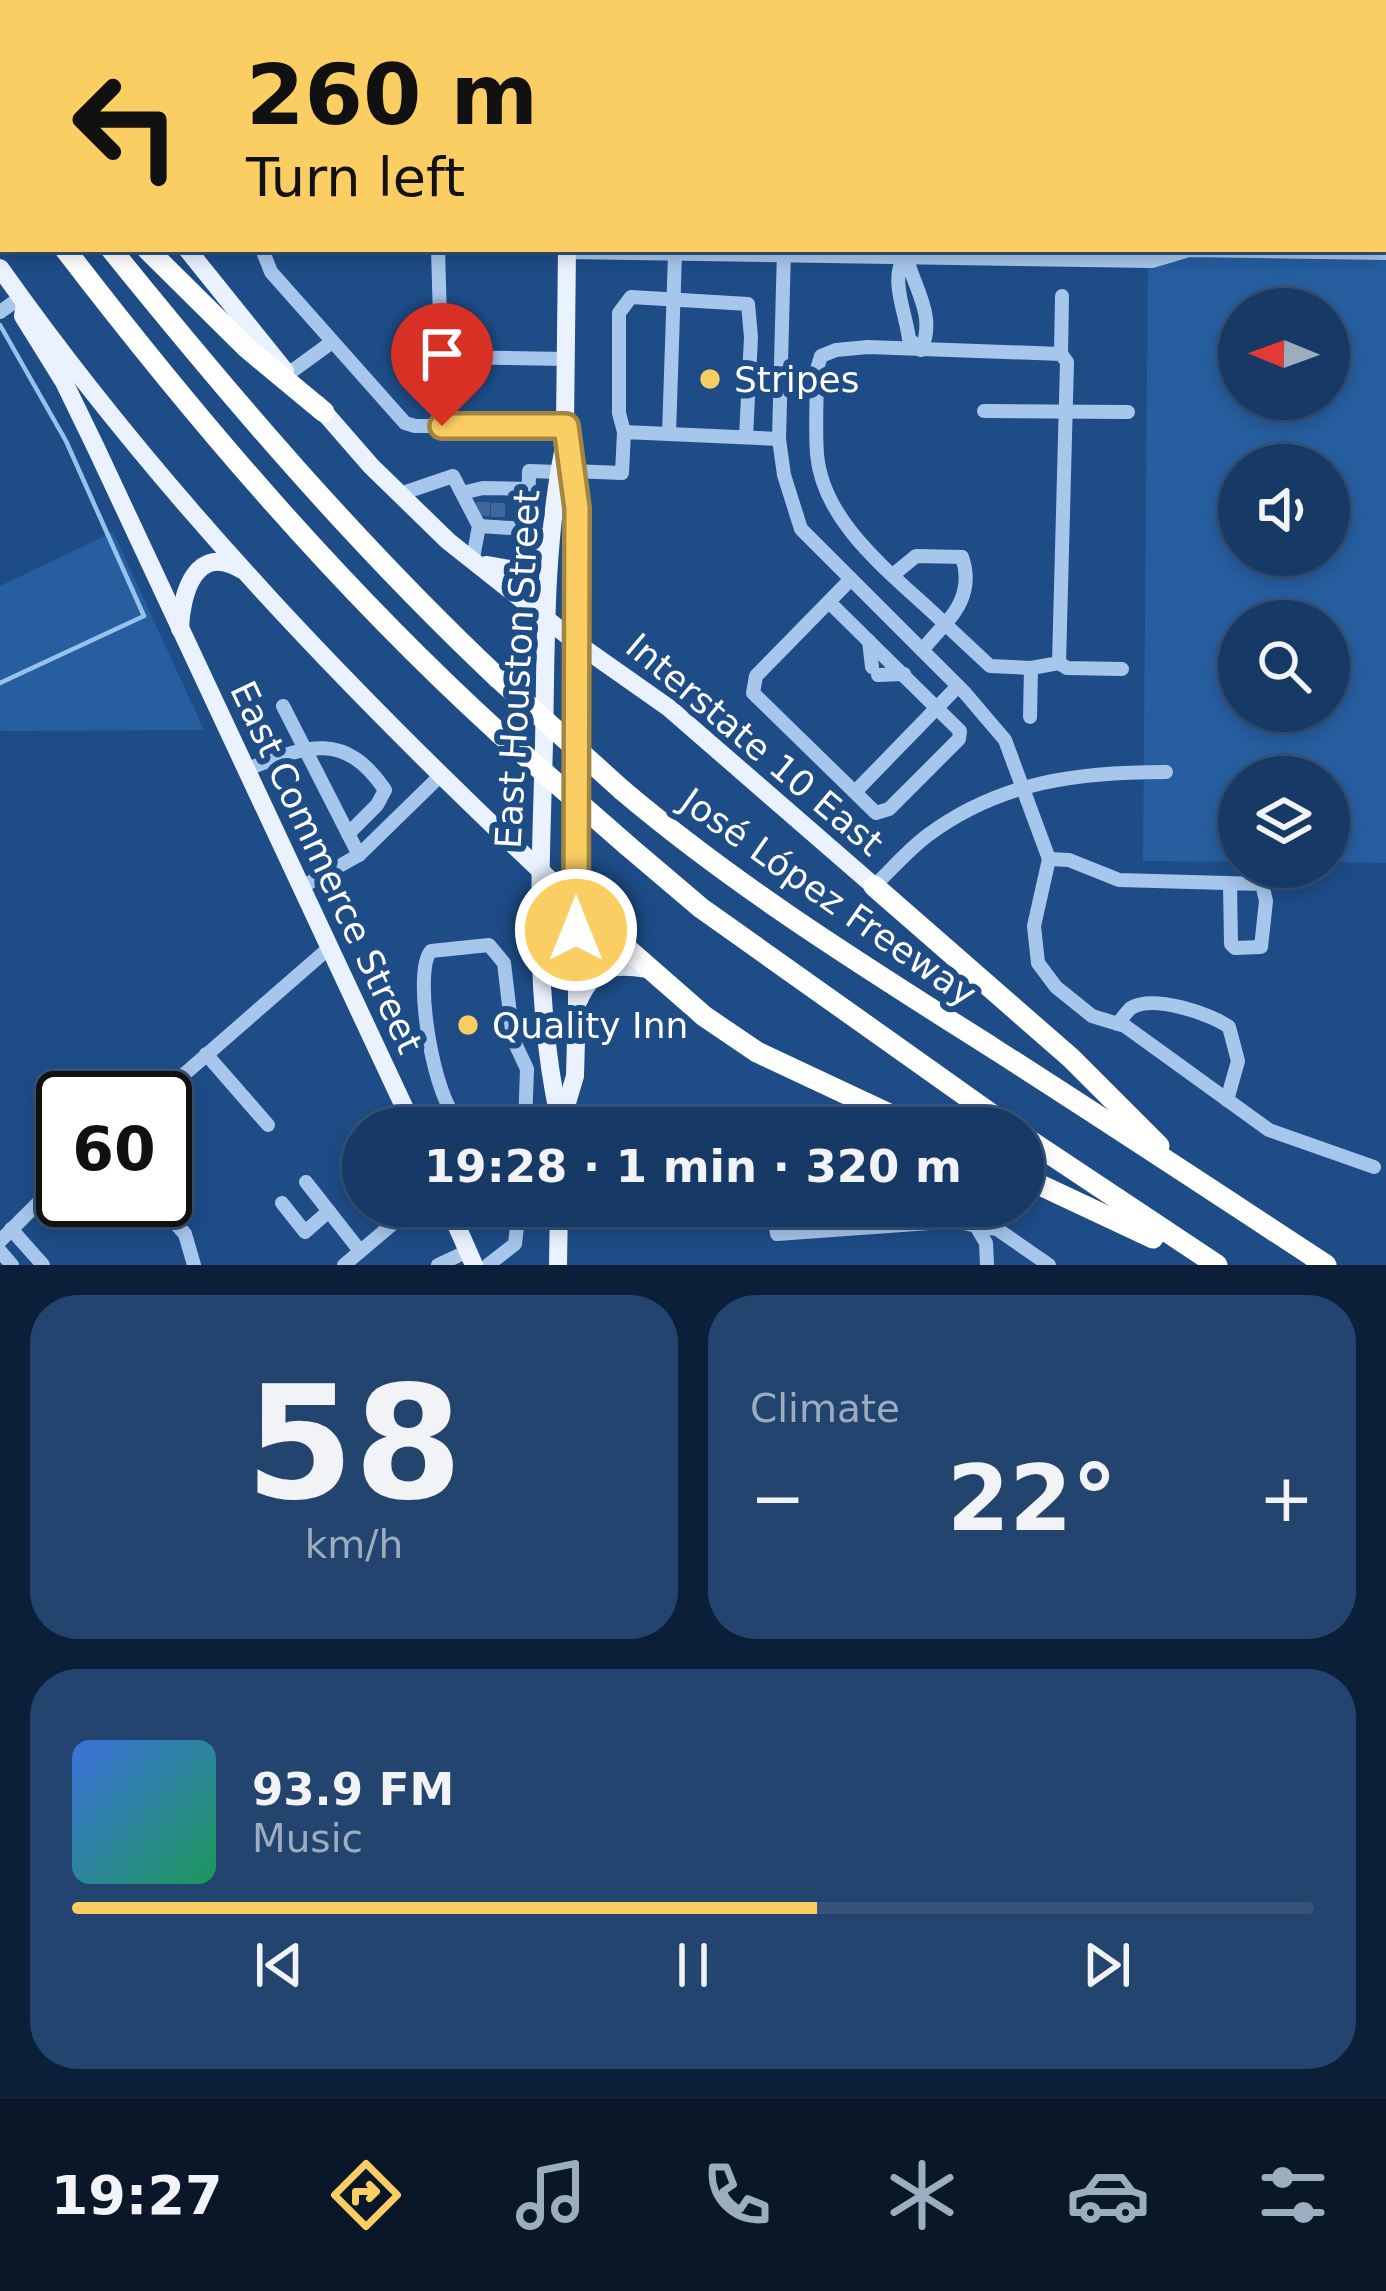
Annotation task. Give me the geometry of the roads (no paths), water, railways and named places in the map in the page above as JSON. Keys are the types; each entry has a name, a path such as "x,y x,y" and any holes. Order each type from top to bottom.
{"highway":[{"name":"José López Freeway","path":"67,252 154,364 313,548 436,676 701,908 981,1107"},
{"name":"José López Freeway","path":"113,252 226,391 418,602 622,790 734,881 868,972 1326,1265"},
{"path":"150,252 247,348 324,412"},
{"path":"874,886 1071,1058 1190,1176"},
{"path":"576,904 704,1016 757,1052 874,1107"},
{"path":"1044,1150 1214,1265"},
{"path":"1044,1187 1214,1265"}],"main road":[{"name":"Interstate 10 East","path":"189,252 288,374 400,494 578,644 669,708 874,886"},
{"name":"East Houston Street","path":"558,1107 540,988 541,871 550,526 565,472 567,252"},
{"path":"0,268 141,453 332,668 576,904"},
{"name":"East Commerce Street","path":"23,300 23,316 64,382 404,1107"},
{"name":"East Houston Street","path":"565,472 577,508 578,644 577,1004 575,1076 566,1107"},
{"path":"476,561 501,569 528,565 538,555 550,526"},
{"path":"180,634 184,591 198,570 233,565 250,576"},
{"path":"577,1004 586,985 604,968 616,964 647,968"},
{"path":"457,1227 471,1258"},
{"path":"558,1265 559,1227"}],"street":[{"path":"263,252 271,272 405,423 566,429"},
{"path":"438,252 442,426"},
{"path":"621,252 1067,254 1153,261 1181,252"},
{"path":"784,252 779,439 784,475 801,529 958,686 1004,740 1049,859 1034,926 1038,962 1056,987 1092,1016 1118,1024 1269,1130 1374,1167"},
{"path":"1320,252 1386,253"},
{"path":"904,253 895,279 909,339 920,350"},
{"path":"670,434 675,254"},
{"path":"1059,663 1066,412 1062,296"},
{"path":"476,561 530,471 622,472 619,313 631,297 748,304 746,437"},
{"path":"0,312 23,300"},
{"path":"288,374 332,342"},
{"path":"1061,354 836,350 821,356 817,457 825,489 841,517 990,666 1031,668 1059,663 1067,668 1122,669"},
{"path":"442,357 565,359"},
{"path":"984,411 1128,412"},
{"path":"624,432 779,439"},
{"path":"400,494 453,476 462,493 550,526"},
{"path":"462,493 505,509"},
{"path":"894,574 916,556 962,557 965,589 960,608 922,650"},
{"path":"829,602 958,725 959,739 889,809 876,813 753,693 757,676 851,579"},
{"path":"869,640 875,671 904,674"},
{"path":"1030,717 1031,668"},
{"path":"855,793 958,686"},
{"path":"283,706 358,855"},
{"path":"244,770 302,748 342,749 354,755 385,790 377,805 347,834"},
{"path":"874,886 928,834 1021,785 1109,772 1166,772"},
{"path":"300,888 358,855 441,776"},
{"path":"1049,859 1069,860 1119,880 1218,884"},
{"path":"1230,884 1264,886 1264,945 1235,948 1230,935 1230,884"},
{"path":"489,945 505,963 513,1039 527,1069 525,1125 464,1125 452,1114 436,1082 421,971 431,951 489,945"},
{"path":"187,1071 329,948"},
{"path":"1118,1024 1130,1008 1148,1003 1210,1013 1229,1027 1238,1060 1227,1100"},
{"path":"206,1054 268,1125"},
{"path":"306,1182 360,1251"},
{"path":"282,1203 305,1232 329,1211"},
{"path":"36,1205 6,1235 44,1265"},
{"path":"179,1227 194,1265"},
{"path":"344,1265 389,1227"},
{"path":"488,1265 515,1244 514,1227"},
{"path":"776,1227 777,1234 883,1227"},
{"path":"977,1227 986,1243 987,1265"},
{"path":"987,1227 998,1228 1048,1265"},
{"path":"0,1251 12,1265"},
{"path":"438,1265 471,1258"}],"waterway":[{"path":"0,325 66,441 144,616 0,683"}],"tunnel":[{"path":"483,502 483,516"},
{"path":"498,502 498,517"},
{"path":"522,502 522,517"}],"place":[{"name":"Stripes","path":"710,379"},
{"name":"Quality Inn","path":"468,1025"}]}
